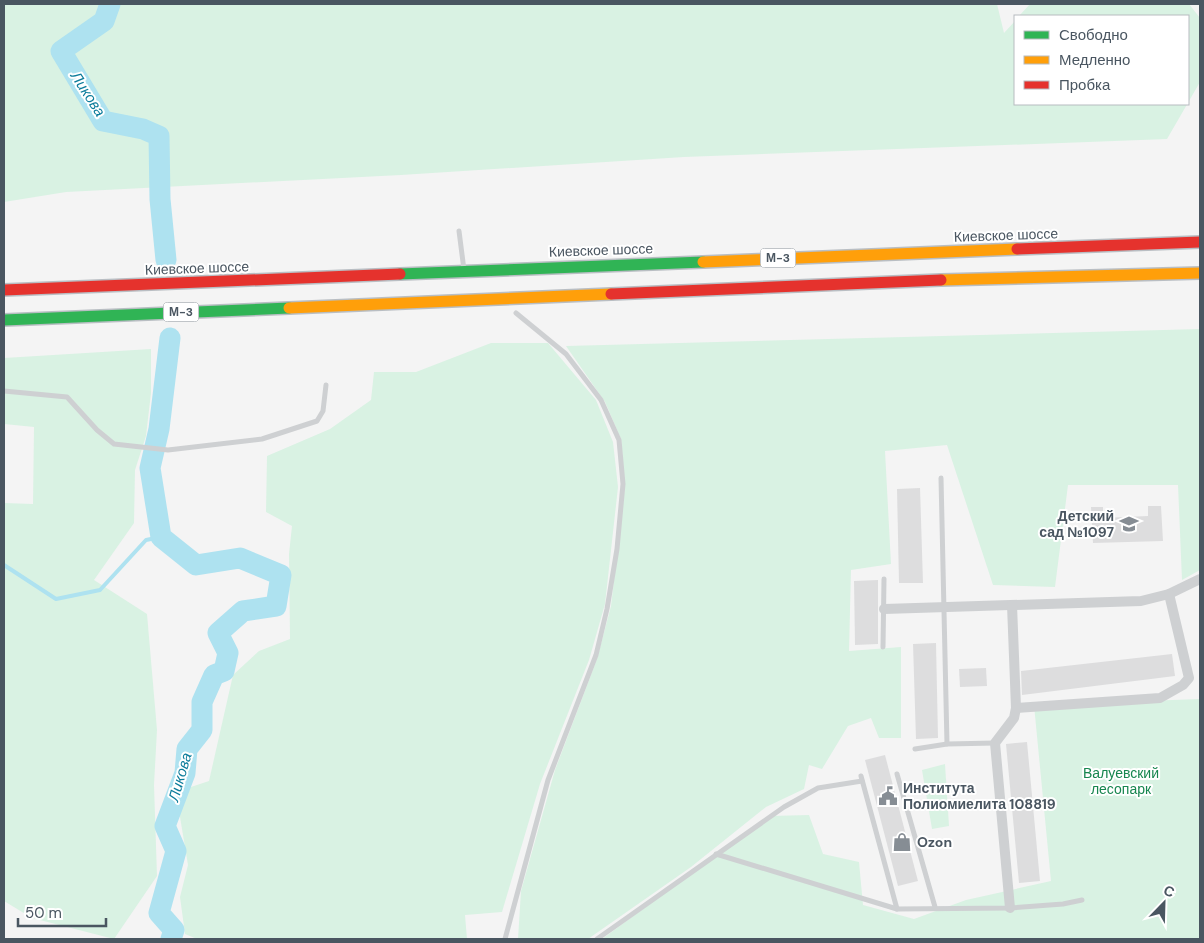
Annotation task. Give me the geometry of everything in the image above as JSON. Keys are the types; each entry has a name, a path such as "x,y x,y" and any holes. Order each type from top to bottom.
{"highway":[{"name":"Киевское шоссе","path":"4,290 357,277 464,270 1200,242"},
{"name":"М-3","path":"4,320 928,280 1200,273"}],"street":[{"path":"884,609 1141,601 1168,594 1200,579"},
{"path":"1016,708 1160,698 1183,685 1189,678 1168,594"},
{"path":"1010,908 995,743 1014,718 1016,708 1012,605"}],"lane":[{"path":"459,230 464,270"},
{"path":"505,939 548,780 597,650 609,600 623,484 619,440 601,400 566,354 516,314"},
{"path":"4,391 67,397 97,430 114,444 168,450 262,439 317,422 323,411 326,385"},
{"path":"941,478 947,744"},
{"path":"883,647 884,579"},
{"path":"915,749 947,744 995,743"},
{"path":"897,774 935,907"},
{"path":"597,939 784,807 818,788 861,778 897,909"},
{"path":"716,854 897,909 935,907 1010,908 1063,904 1082,900"}],"green space":[{"path":"4,4 997,4 1004,33 1014,22 1014,105 1186,105 1167,139 684,157 401,175 66,192 4,202"},
{"path":"1030,4 1189,4 1200,18 1200,82 1189,101 1189,15 1020,15"},
{"path":"1200,329 1200,570 1182,580 1178,485 1068,485 1055,587 993,585 947,445 885,451 891,564 851,570 849,651 901,647 901,738 879,738 871,718 848,726 822,769 809,765 804,789 766,807 691,867 588,939 518,939 521,891 555,770 597,659 611,606 625,486 621,439 605,402 566,346"},
{"path":"491,343 548,343 596,400 613,442 618,487 605,604 589,660 540,784 502,912 465,915 467,939 197,939 185,934 180,897 188,865 179,811 188,788 209,781 233,675 259,651 290,639 289,554 292,526 266,512 267,456 330,429 371,400 374,372 416,372"},
{"path":"151,349 151,393 146,436 135,470 134,523 94,580 147,614 157,730 154,785 157,876 114,939 32,918 4,901 4,503 33,504 34,427 4,424 4,358"},
{"name":"Валуевский лесопарк","path":"1200,699 1200,939 602,939 770,816 809,815 823,854 859,862 863,905 914,919 966,900 1051,881 1034,705"},
{"path":"945,764 949,826 932,829 922,770"}],"building":[{"path":"920,488 923,583 899,583 897,489"},
{"path":"1148,506 1161,506 1163,541 1093,543 1091,507 1103,507 1103,518 1148,516"},
{"path":"878,580 878,644 855,645 854,581"},
{"path":"936,643 938,738 916,739 913,644"},
{"path":"1172,654 1175,676 1022,695 1021,671"},
{"path":"986,668 987,686 960,687 959,669"},
{"path":"1027,742 1040,881 1019,883 1006,744"},
{"path":"885,755 918,881 898,886 865,760"}],"waterway":[{"name":"Ликова","path":"110,4 104,21 61,51 103,121 143,129 159,136 160,199 166,260"},
{"name":"Ликова","path":"170,338 159,429 150,468 161,537 196,565 240,558 281,575 276,606 243,611 218,633 228,653 224,671 214,675 202,702 202,730 187,749 185,773 165,826 176,851 159,913 174,930 171,939"},
{"path":"4,565 56,599 100,590 146,540 161,537"}],"traffic: fast":[{"path":"400,274 703,262"},
{"path":"4,320 289,308"}],"traffic: slow":[{"path":"703,262 1017,249"},
{"path":"941,280 1200,273"},
{"path":"289,308 611,294"}],"traffic: jam":[{"path":"1017,249 1200,242"},
{"path":"4,290 400,274"},
{"path":"611,294 941,280"}],"place":[{"name":"Детский сад №1097","path":"1129,524"},
{"name":"Института Полиомиелита 108819","path":"888,796"},
{"name":"Ozon","path":"902,842"}]}
